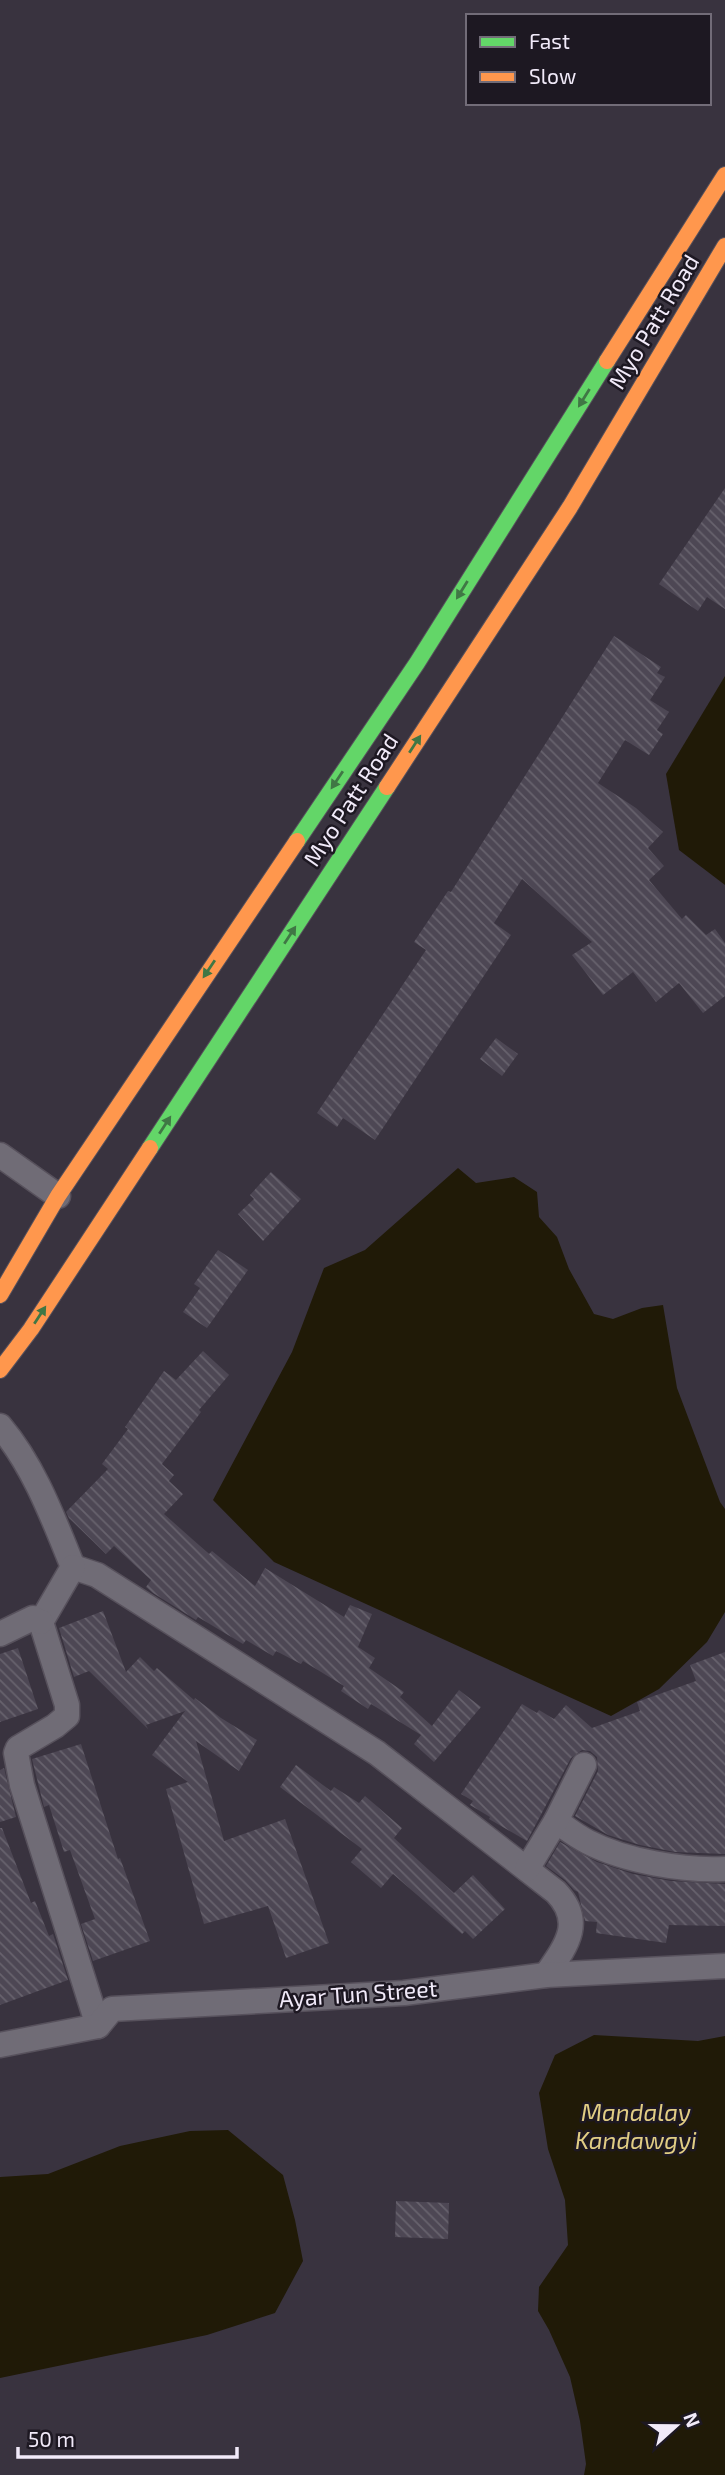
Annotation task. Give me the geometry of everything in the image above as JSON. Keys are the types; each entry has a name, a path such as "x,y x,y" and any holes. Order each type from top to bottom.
{"main road":[{"name":"Myo Patt Road","path":"0,1296 58,1196 417,663 725,175"},
{"name":"Myo Patt Road","path":"0,1370 31,1329 443,682 570,507 725,246"},
{"path":"417,663 443,682"}],"street":[{"path":"0,1155 58,1196"},
{"path":"0,1426 16,1446 46,1502 73,1567 97,1575 377,1753 556,1892 570,1910 570,1938 546,1975"},
{"path":"41,1622 73,1567"},
{"path":"0,1634 33,1618 41,1622 68,1711 67,1716 55,1726 18,1748 16,1753 22,1785 98,2026"},
{"path":"527,1869 556,1821 584,1765"},
{"path":"556,1821 588,1842 640,1861 707,1870 725,1869"},
{"name":"Ayar Tun Street","path":"0,2045 98,2026 112,2009 404,1993 546,1975 725,1966"}],"water":[{"path":"725,676 725,885 679,850 666,774"},
{"path":"458,1168 476,1183 514,1177 537,1192 539,1217 557,1237 569,1269 594,1314 613,1319 642,1308 663,1305 677,1388 725,1509 725,1612 707,1642 659,1689 611,1716 274,1562 213,1500 292,1352 324,1268 365,1250"},
{"name":"Mandalay Kandawgyi","path":"594,2035 698,2041 725,2036 725,2475 584,2475 586,2464 580,2421 570,2377 538,2311 539,2287 568,2245 565,2200 548,2149 539,2093 555,2055"},
{"path":"228,2130 283,2175 295,2220 303,2261 275,2313 207,2335 0,2378 0,2177 48,2174 120,2146 190,2131"}],"building":[{"path":"725,488 725,609 707,597 698,611 659,584"},
{"path":"614,636 661,667 657,673 665,677 650,700 669,712 657,730 663,734 649,755 625,740 598,783 636,808 663,832 648,848 664,866 649,880 682,919 686,915 706,935 715,929 725,943 725,996 703,1013 679,983 656,1002 633,972 603,995 572,955 592,942 522,879 494,923 511,935 375,1140 343,1118 337,1127 317,1113 426,950 414,942 448,891 451,892"},
{"path":"496,1038 518,1054 502,1076 480,1059"},
{"path":"271,1172 301,1199 263,1241 238,1214 254,1199 250,1195"},
{"path":"218,1250 248,1270 207,1328 183,1312 200,1288 194,1284"},
{"path":"203,1351 229,1375 199,1410 201,1412 162,1464 174,1475 169,1481 183,1494 164,1514 209,1554 212,1551 255,1586 265,1568 344,1617 350,1605 372,1614 358,1647 375,1658 369,1668 404,1692 400,1697 432,1726 459,1690 481,1707 434,1762 414,1744 421,1735 371,1704 368,1709 341,1691 344,1686 303,1661 301,1664 276,1651 273,1656 246,1640 243,1644 198,1617 196,1620 153,1593 146,1587 151,1580 114,1546 106,1554 69,1518 66,1512 108,1469 102,1464 128,1429 125,1427 164,1371 176,1380"},
{"path":"103,1611 126,1672 140,1657 154,1671 157,1668 194,1700 195,1698 257,1740 239,1771 196,1741 224,1841 285,1819 329,1943 286,1958 268,1906 204,1924 166,1789 188,1782 152,1755 185,1711 146,1725 148,1729 89,1671 74,1677 59,1628"},
{"path":"18,1648 38,1709 0,1722 0,1654"},
{"path":"725,1652 725,1854 675,1852 640,1845 608,1835 575,1816 598,1771 597,1757 590,1751 582,1750 571,1758 527,1841 489,1819 490,1817 470,1805 473,1801 461,1794 522,1704 554,1719 566,1705 592,1728 640,1711 637,1702 696,1681 690,1665"},
{"path":"81,1744 118,1859 120,1858 150,1941 93,1961 81,1924 95,1919 70,1850 64,1852 49,1805 44,1807 32,1759"},
{"path":"296,1765 331,1791 334,1787 359,1803 365,1796 402,1828 394,1838 454,1893 473,1875 505,1909 473,1939 465,1931 462,1934 393,1874 381,1888 351,1862 362,1849 280,1787"},
{"path":"4,1768 16,1817 0,1822 0,1770"},
{"path":"0,1828 31,1903 35,1901 49,1936 53,1934 68,1980 0,2005"},
{"path":"560,1842 597,1862 633,1874 671,1881 725,1884 725,1926 669,1925 666,1943 596,1933 597,1922 585,1921 578,1892 546,1866"},
{"path":"396,2201 449,2203 448,2239 395,2237"}],"traffic: fast":[{"path":"297,841 417,663 607,361"},
{"path":"150,1148 387,787"}],"traffic: slow":[{"path":"607,361 725,175"},
{"path":"387,787 570,507 725,246"},
{"path":"0,1295 58,1196 297,841"},
{"path":"0,1370 31,1329 150,1148"}]}
